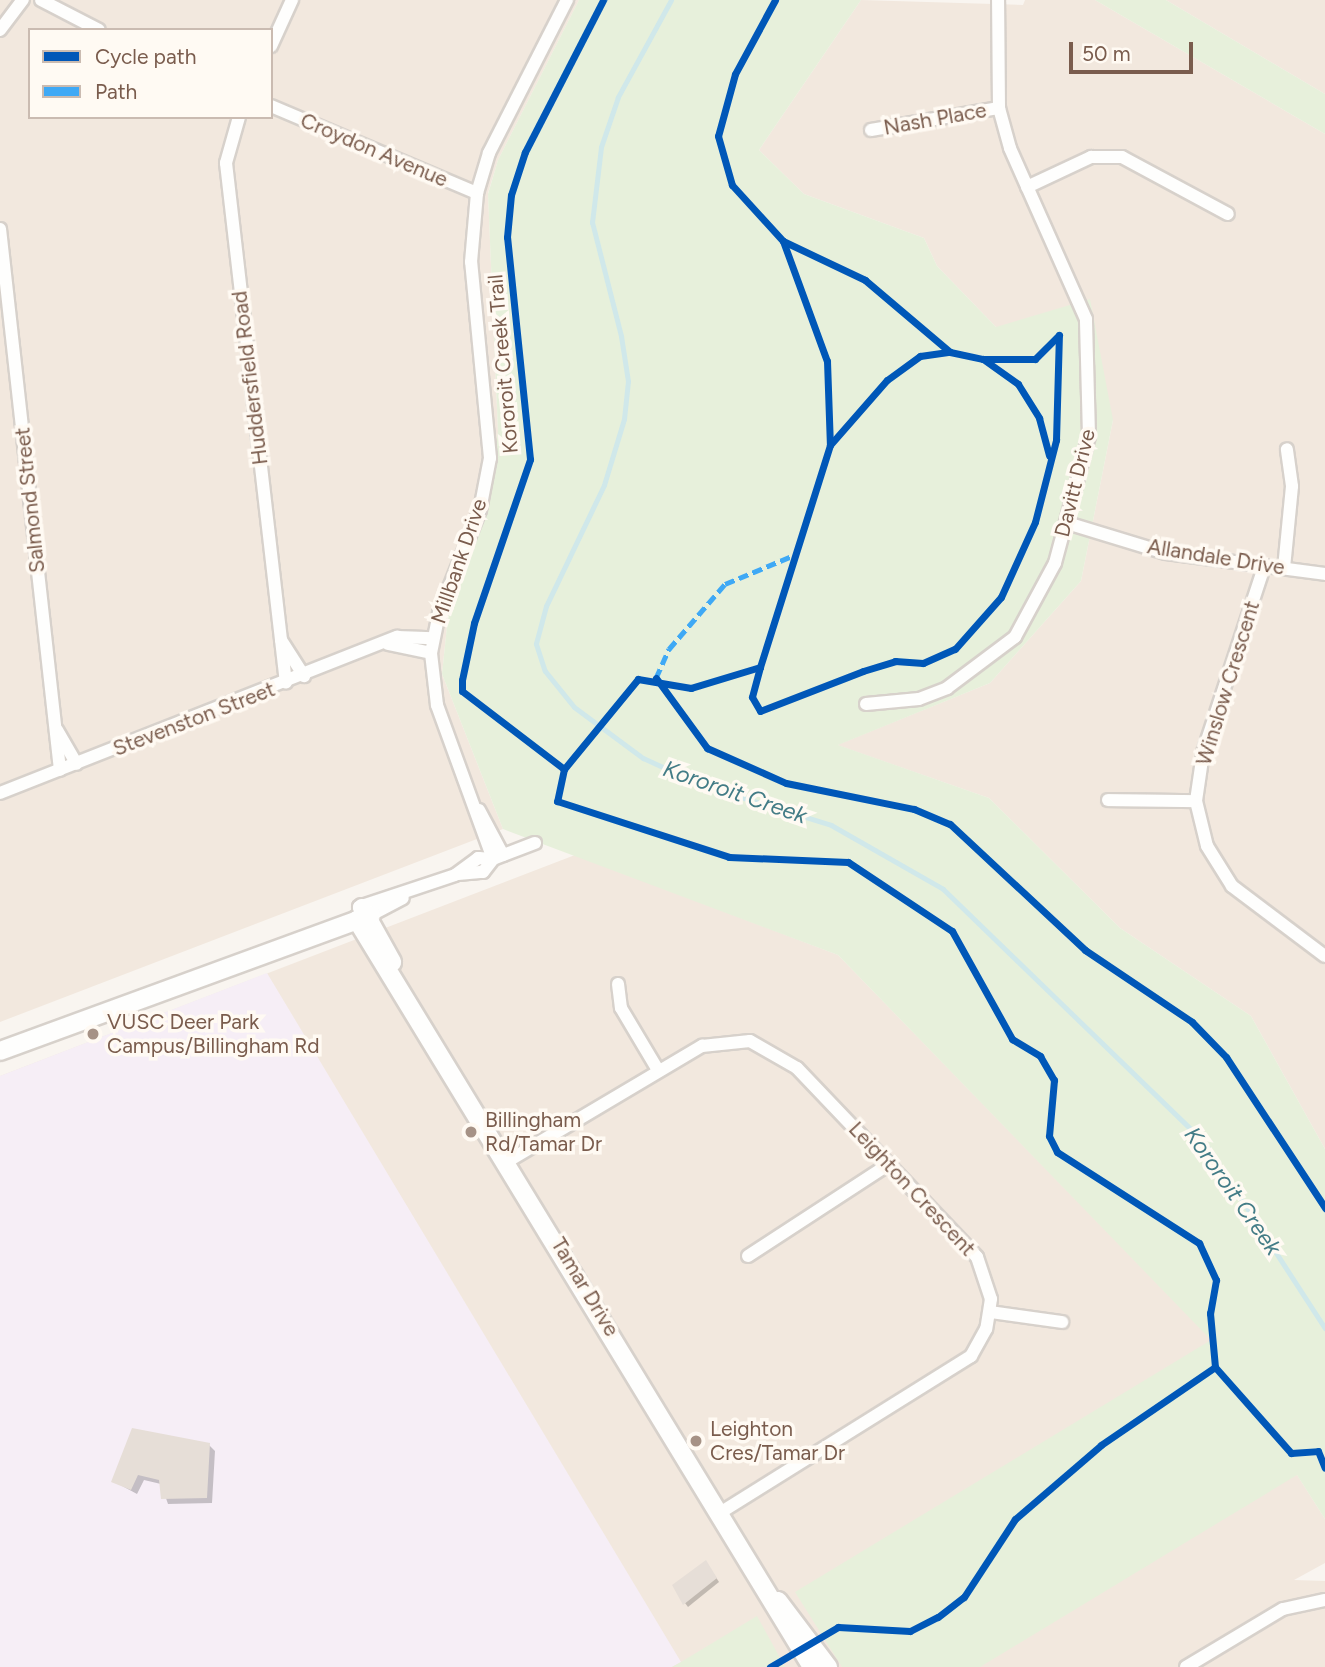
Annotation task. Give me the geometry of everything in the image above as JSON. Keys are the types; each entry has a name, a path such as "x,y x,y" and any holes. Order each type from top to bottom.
{"street":[{"path":"0,30 23,0"},
{"path":"41,0 95,28"},
{"path":"273,42 292,0"},
{"name":"Millbank Drive","path":"498,857 473,801 437,705 431,653 433,638 480,510 490,458 471,262 477,193 489,153 566,0"},
{"name":"Davitt Drive","path":"866,704 919,699 994,656 1030,619 1068,523 1089,436 1090,343 1075,285 1027,187 999,108 998,0"},
{"name":"Croydon Avenue","path":"273,107 477,193"},
{"name":"Nash Place","path":"872,130 999,108"},
{"name":"Huddersfield Road","path":"238,119 226,163 286,683"},
{"path":"1027,187 1091,157 1122,157 1228,215"},
{"name":"Salmond Street","path":"0,229 60,771"},
{"path":"1284,568 1292,486 1287,449"},
{"name":"Allandale Drive","path":"1068,523 1166,554 1325,574"},
{"name":"Winslow Crescent","path":"1264,567 1203,753 1196,801 1207,846 1232,886 1325,956"},
{"name":"Stevenston Street","path":"0,793 388,644 404,635 433,638"},
{"name":"Huddersfield Road","path":"281,640 304,676"},
{"path":"388,644 431,653"},
{"path":"55,727 77,764"},
{"path":"1108,800 1196,801"},
{"path":"0,1051 362,914 455,875 483,872 498,857 535,843"},
{"name":"Tamar Drive","path":"362,914 397,977 773,1596 812,1667"},
{"path":"618,984 621,1008 657,1070"},
{"name":"Leighton Crescent","path":"508,1161 657,1070 718,1041 764,1045 797,1069 977,1256 989,1285 990,1312 980,1343 959,1368 721,1513"},
{"path":"748,1256 889,1164"},
{"path":"990,1312 1062,1322"},
{"name":"Tamar Drive","path":"773,1596 795,1617 828,1667"},
{"path":"1186,1667 1283,1609 1325,1600"}],"shaded area":[{"path":"0,0 579,0 498,160 488,193 498,432 488,512 449,607 442,674 503,829 0,1022"},
{"path":"861,0 1023,5 1025,0 1095,0 1325,134 1325,1149 1251,1016 1120,928 989,798 837,745 990,683 1081,581 1113,420 996,327 937,266 924,238 804,194 759,150"},
{"path":"1166,0 1325,0 1325,94"},
{"path":"575,855 838,955 1212,1340 1325,1519 1325,1563 1294,1580 1325,1581 1325,1667 0,1667 0,1076"},
{"path":"267,973 681,1662 672,1667 0,1667 0,1076"}],"green space":[{"path":"579,0 861,0 759,150 804,194 924,238 937,266 996,327 1090,299 1113,420 1081,581 990,683 838,745 989,798 1120,928 1251,1016 1325,1149 1325,1519 1297,1475 980,1667 842,1667 795,1592 1211,1340 838,955 503,829 442,674 449,607 488,512 498,432 488,194 498,160"},
{"path":"1095,0 1166,0 1325,94 1325,134"},
{"path":"757,1616 785,1667 672,1667 681,1662"}],"building":[{"path":"132,1428 210,1443 207,1498 161,1499 159,1480 138,1475 131,1490 111,1482"},
{"path":"706,1560 717,1578 683,1605 672,1585"}],"waterway":[{"name":"Kororoit Creek","path":"671,0 618,97 601,147 592,222 621,336 628,381 624,419 604,485 546,606 536,644 545,671 574,707 643,758 702,785 831,825 943,889 1204,1142 1325,1328"}],"marked path":[{"path":"656,678 669,649 725,584 792,556"}],"cycle path":[{"name":"Kororoit Creek Trail","path":"564,769 462,691 462,680 474,623 530,459 507,237 511,195 525,152 603,0"},
{"path":"775,0 735,74 718,136 732,185 783,241 827,361 830,445 760,667 691,688 638,679 564,769 557,801 729,857 848,862 952,931 1012,1039 1040,1056 1054,1080 1049,1136 1057,1152 1199,1243 1216,1280 1210,1313 1215,1367 1291,1453 1318,1451 1325,1468"},
{"path":"783,241 865,280 950,352"},
{"path":"760,667 752,697 760,711 863,671 895,661 923,663 955,649 1001,597 1035,522 1056,440 1059,335 1035,359 983,359"},
{"path":"830,445 887,380 920,356 950,352 983,359 1018,384 1039,418 1049,456"},
{"path":"656,678 707,748 786,783 914,809 950,824 1085,950 1192,1022 1226,1057 1325,1208"},
{"path":"770,1667 838,1627 910,1631 938,1617 964,1597 1015,1519 1101,1445 1215,1367"}],"place":[{"name":"VUSC Deer Park Campus/Billingham Rd","path":"93,1034"},
{"name":"Billingham Rd/Tamar Dr","path":"471,1132"},
{"name":"Leighton Cres/Tamar Dr","path":"696,1441"}]}
